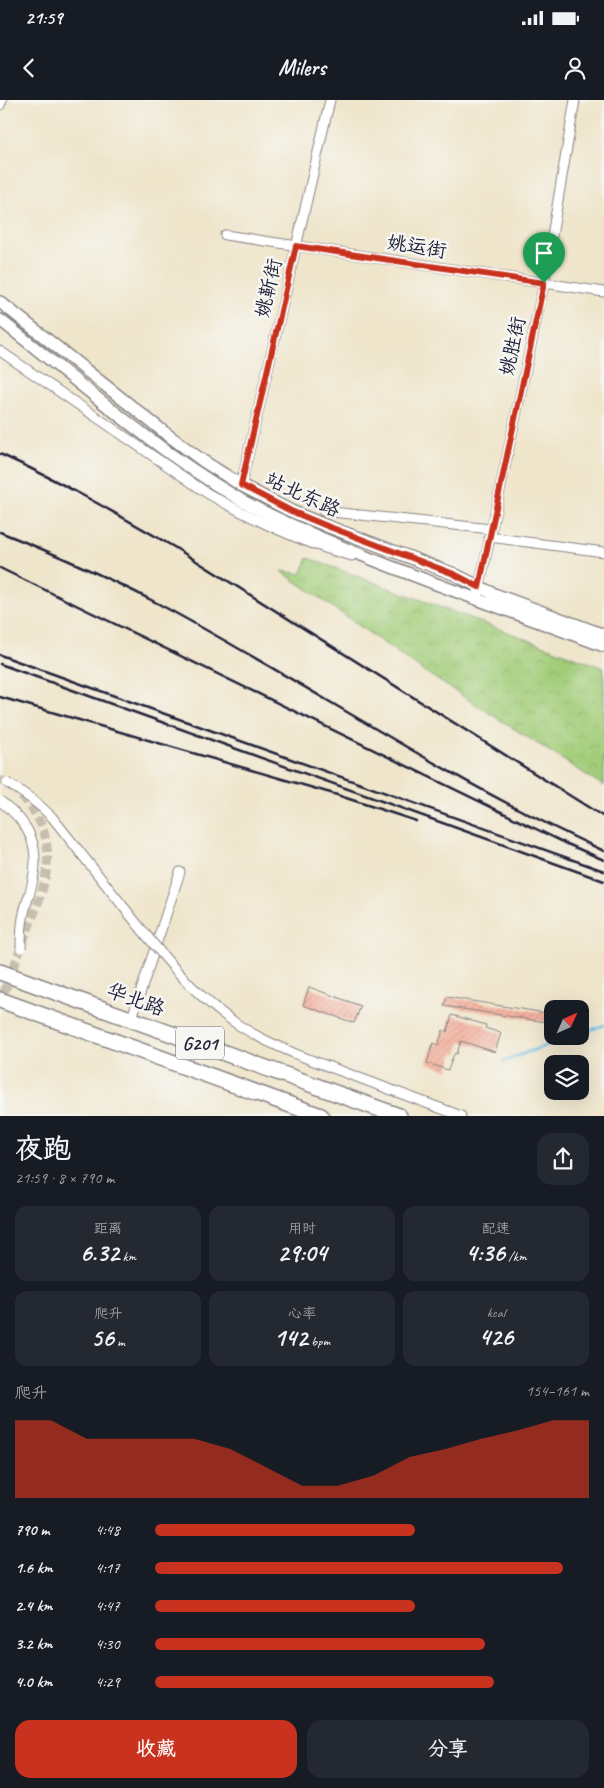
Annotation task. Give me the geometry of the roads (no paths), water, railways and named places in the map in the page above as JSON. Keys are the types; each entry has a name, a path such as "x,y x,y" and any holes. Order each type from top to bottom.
{"highway":[{"name":"华北路","path":"0,972 132,1018 399,1116"},
{"name":"G201","path":"0,1000 321,1116"}],"street":[{"path":"0,105 2,100"},
{"name":"姚靳街","path":"241,485 330,100"},
{"name":"姚胜街","path":"478,593 544,283 575,100"},
{"name":"姚运街","path":"225,235 604,292"},
{"name":"站北东路","path":"0,302 164,432 203,461 241,485 309,518 454,574 478,593 494,594 604,635"},
{"name":"站北东路","path":"0,320 127,421 197,473 237,498 289,524 380,563 478,593 604,646"},
{"path":"0,351 170,468 230,506 271,527 338,552 380,563"},
{"path":"323,511 490,533 604,552"},
{"path":"7,784 24,792 52,817 165,958 203,999 257,1036 293,1053 461,1116"},
{"path":"0,801 19,817 28,829 33,840 35,853 32,884 24,914 21,948"},
{"path":"132,1018 180,872"}],"waterway":[{"path":"589,1031 604,1025"},
{"path":"504,1061 548,1045"}],"tunnel":[{"path":"0,780 19,794 40,822 46,838 48,855 43,888 0,1000"}],"railway":[{"path":"0,454 110,510 174,547 604,817"},
{"path":"0,532 79,565 155,602 433,762 546,823 604,851"},
{"path":"0,568 565,843 604,860"},
{"path":"0,655 604,871"},
{"path":"0,664 604,881"},
{"path":"0,697 334,794 416,821"}]}
